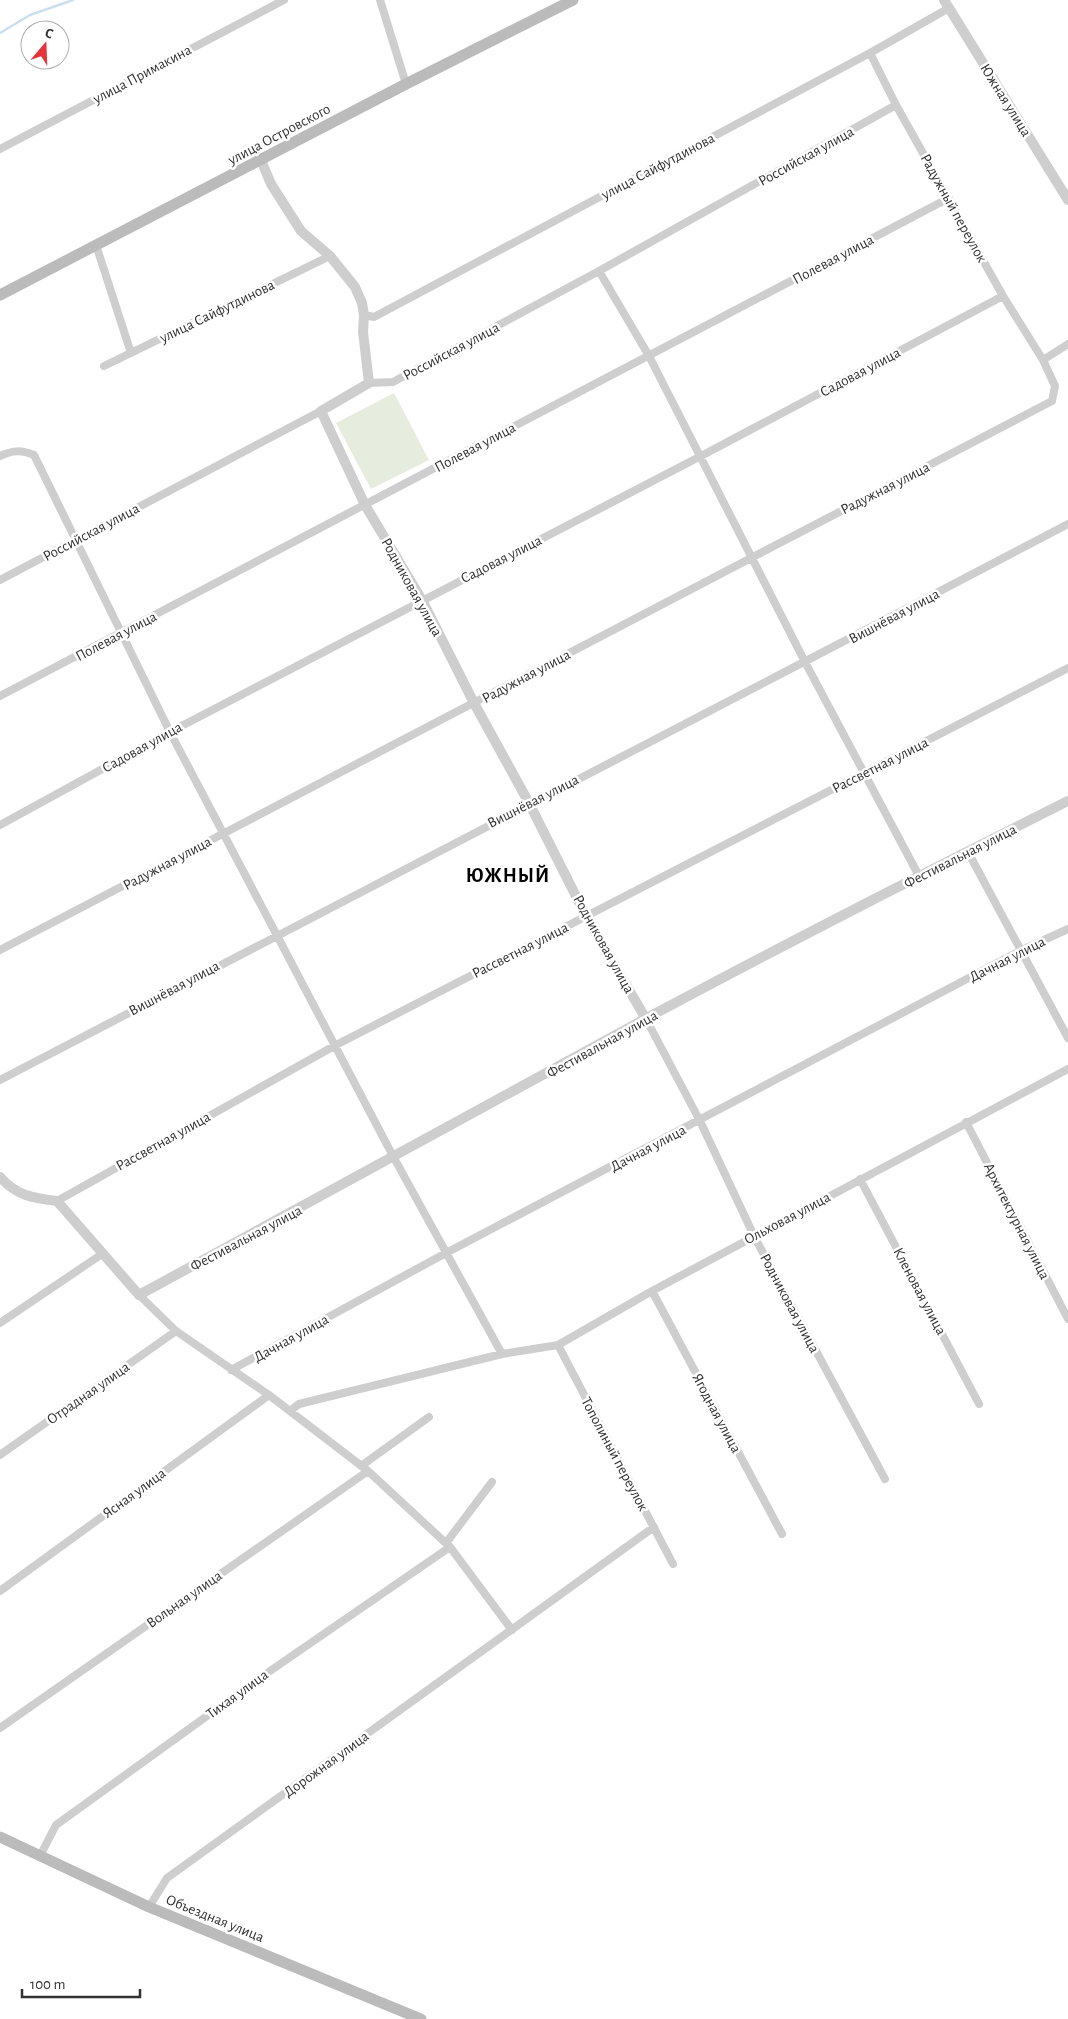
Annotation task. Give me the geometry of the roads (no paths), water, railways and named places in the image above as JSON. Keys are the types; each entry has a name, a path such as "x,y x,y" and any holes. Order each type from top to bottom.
{"main road":[{"name":"улица Островского","path":"0,295 406,84 573,0"},
{"name":"Объездная улица","path":"0,1837 149,1907 421,2019"}],"street":[{"name":"улица Примакина","path":"0,149 284,0"},
{"path":"380,0 406,84"},
{"name":"улица Сайфутдинова","path":"364,315 374,317 870,53 946,4"},
{"name":"Южная улица","path":"946,4 1068,200"},
{"name":"Радужный переулок","path":"870,53 896,105 1003,296 1043,360 1055,386 1052,401"},
{"name":"Российская улица","path":"0,580 369,383 393,382 599,271 896,105"},
{"path":"262,160 271,184 301,231 330,256 355,287 362,303 364,315 363,332 369,383"},
{"name":"Полевая улица","path":"0,696 949,198"},
{"path":"96,245 131,353"},
{"name":"улица Сайфутдинова","path":"104,366 330,256"},
{"path":"599,271 649,356 806,662 919,876"},
{"name":"Садовая улица","path":"0,826 170,732 701,456 1003,296"},
{"path":"1043,360 1068,344"},
{"name":"Радужная улица","path":"0,950 1052,401"},
{"name":"Родниковая улица","path":"321,410 365,505 422,600 586,916 646,1019 700,1121 754,1236 885,1479"},
{"path":"0,456 22,450 34,455 170,732 394,1158 502,1354"},
{"name":"Вишнёвая улица","path":"0,1080 277,934 806,662 1068,524"},
{"name":"Рассветная улица","path":"57,1201 336,1045 1068,668"},
{"name":"Фестивальная улица","path":"140,1295 646,1019 919,876 1068,801"},
{"path":"968,852 1068,1038"},
{"name":"Дачная улица","path":"231,1370 446,1253 1022,950 1068,929"},
{"name":"Ольховая улица","path":"290,1411 299,1404 502,1354 558,1345 652,1291 754,1236 966,1122 1067,1071"},
{"name":"Архитектурная улица","path":"966,1122 1068,1319"},
{"name":"Кленовая улица","path":"860,1179 979,1404"},
{"path":"2,1182 27,1197 57,1201 102,1254 176,1331 269,1395 368,1471 448,1545 512,1630"},
{"path":"0,1323 102,1254"},
{"name":"Ягодная улица","path":"652,1291 782,1534"},
{"name":"Отрадная улица","path":"0,1455 176,1331"},
{"name":"Тополиный переулок","path":"558,1345 673,1564"},
{"name":"Ясная улица","path":"0,1591 269,1395"},
{"path":"361,1466 429,1417"},
{"name":"Вольная улица","path":"0,1728 368,1471"},
{"name":"Тихая улица","path":"40,1856 56,1825 448,1545 492,1482"},
{"name":"Дорожная улица","path":"149,1907 167,1878 654,1527"}],"waterway":[{"path":"0,33 30,15 73,0"}],"district":[{"name":"ЮЖНЫЙ","path":"508,875"}]}
